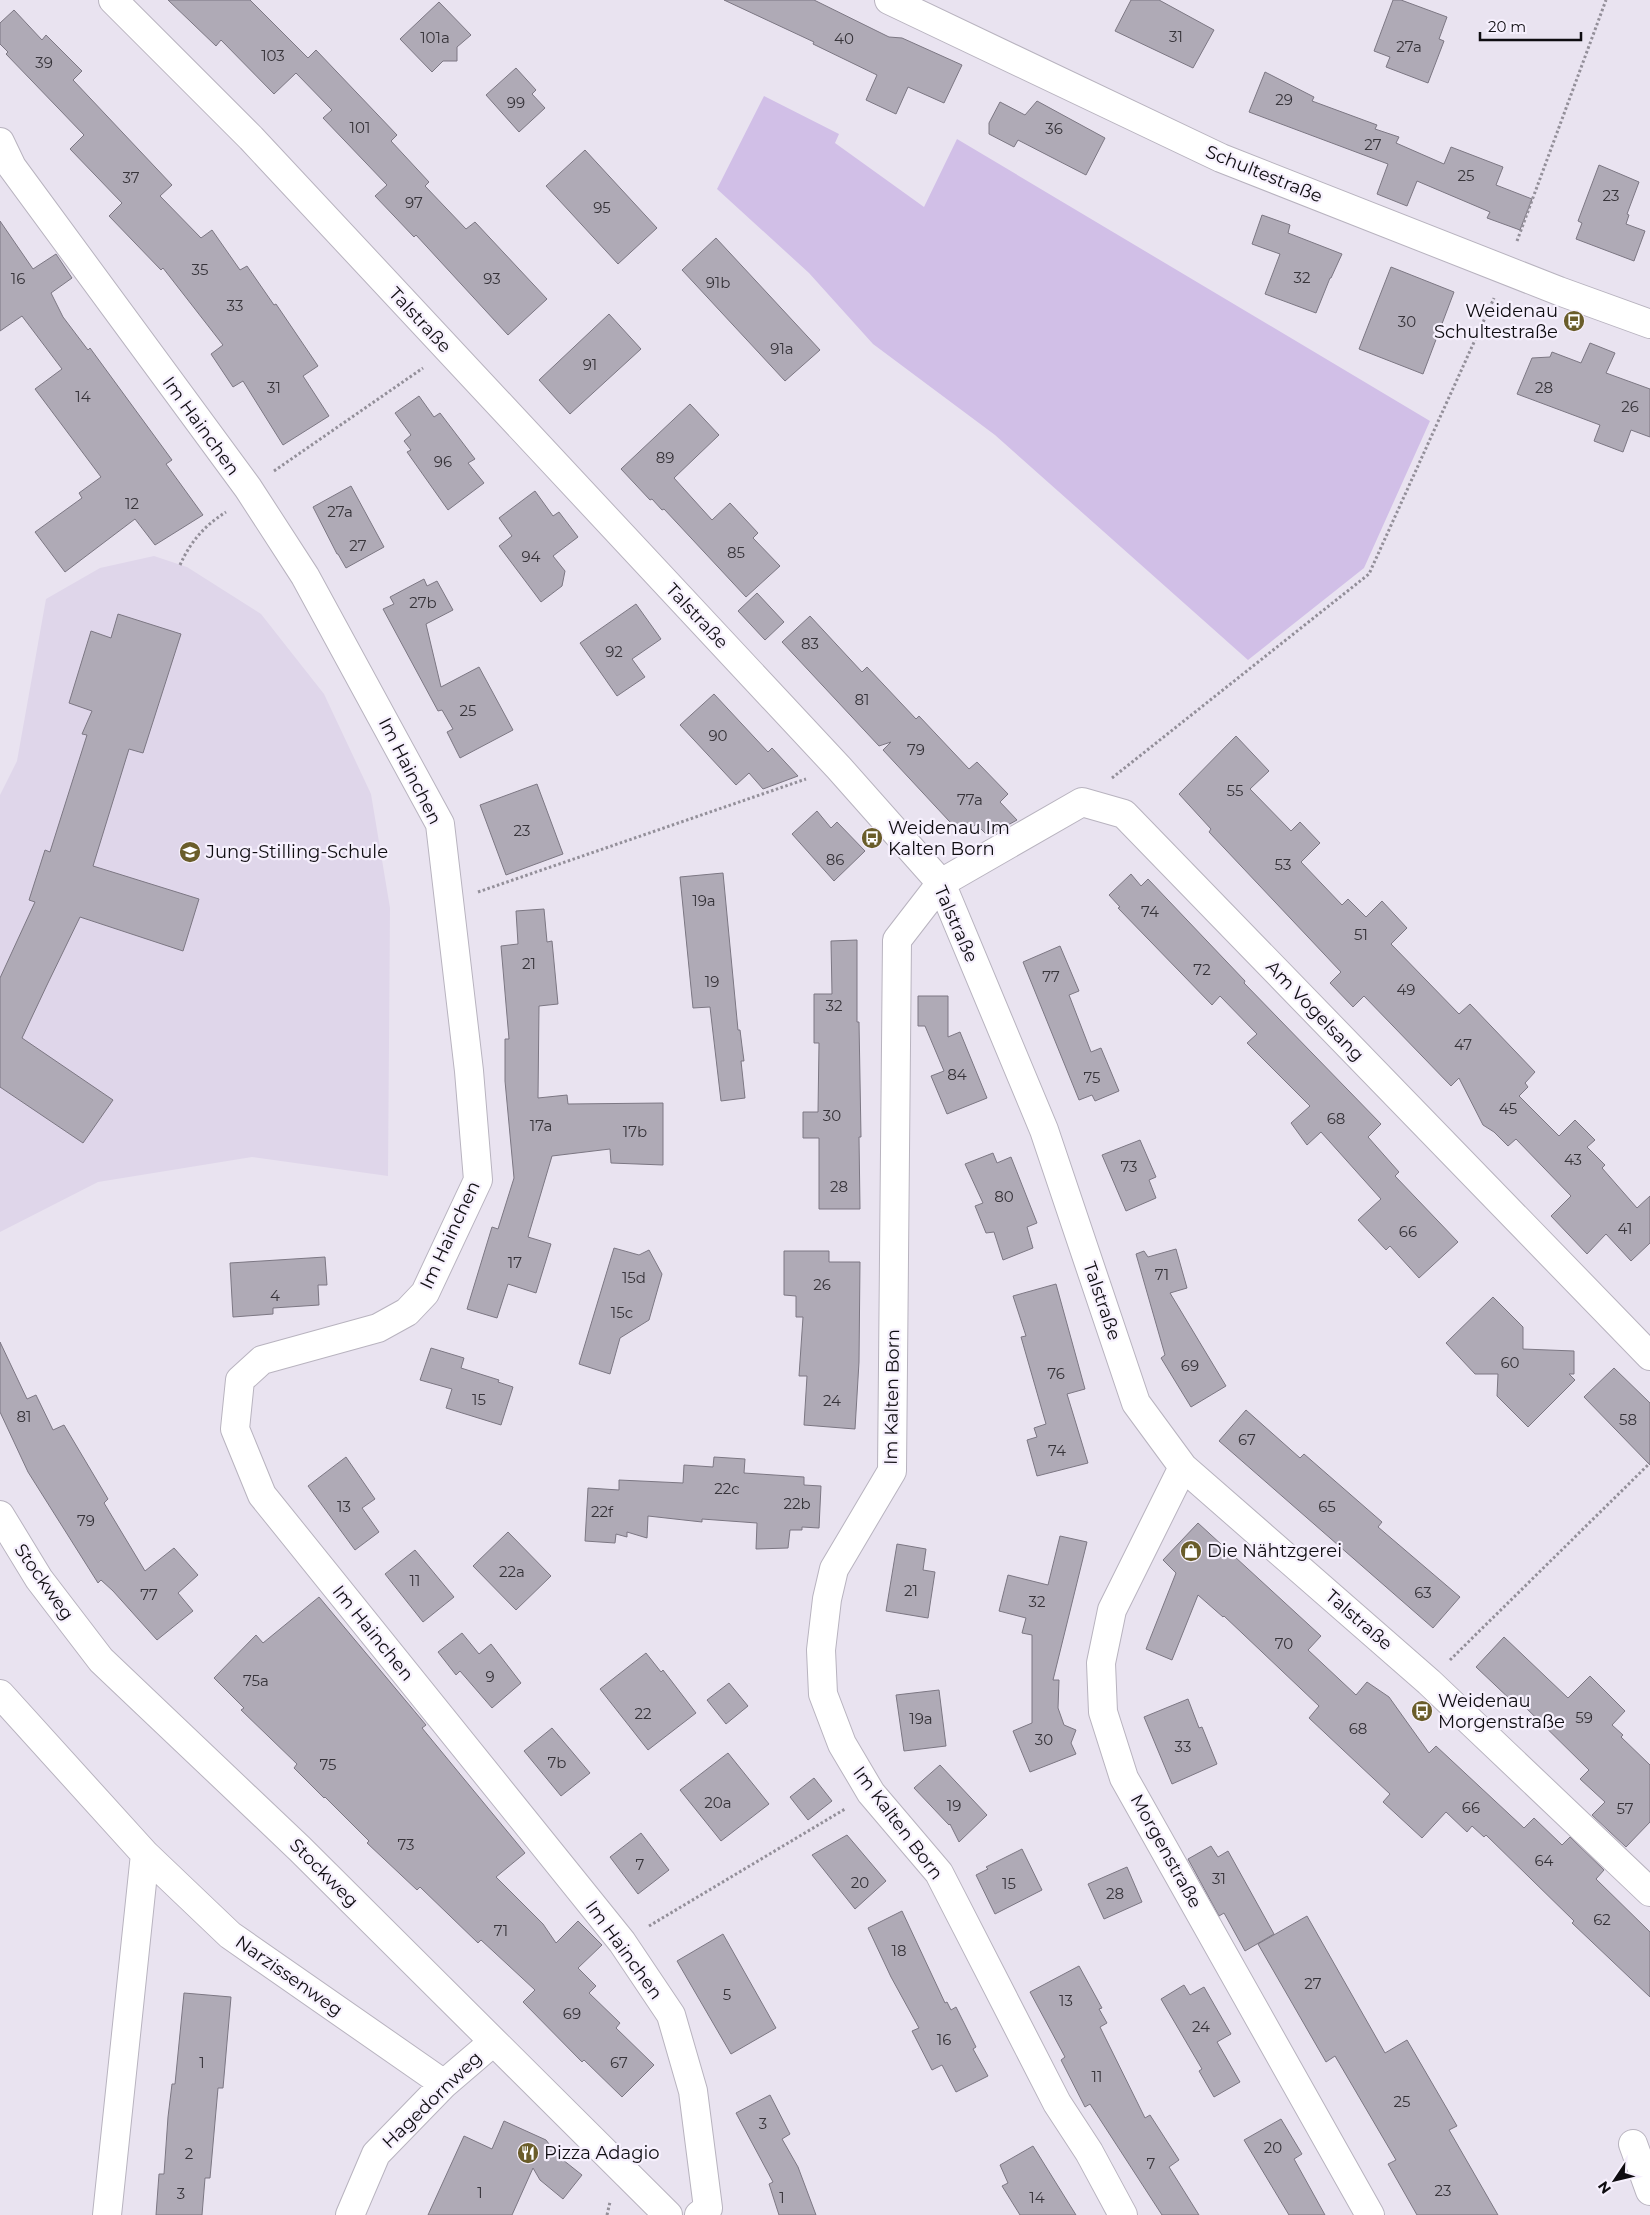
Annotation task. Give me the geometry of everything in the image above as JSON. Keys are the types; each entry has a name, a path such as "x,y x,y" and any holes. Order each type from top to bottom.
{"street":[{"name":"Talstraße","path":"113,0 251,138 839,768 940,883 1044,1130 1136,1403 1183,1467 1429,1682 1650,1892"},
{"name":"Schultestraße","path":"889,0 1221,158 1559,291 1650,324"},
{"name":"Im Hainchen","path":"0,142 12,168 250,492 306,576 440,824 469,1071 478,1180 425,1293 407,1312 378,1328 262,1360 240,1380 235,1429 262,1495 622,1942 671,2015 693,2092 708,2208 699,2215"},
{"path":"940,883 1082,802"},
{"name":"Am Vogelsang","path":"1082,802 1124,814 1650,1356"},
{"name":"Im Kalten Born","path":"940,883 897,940 892,1471 834,1569 827,1599 821,1650 823,1694 842,1744 871,1793 939,1873 1057,2103 1089,2152 1124,2215"},
{"name":"Morgenstraße","path":"1183,1467 1112,1610 1101,1663 1103,1712 1124,1778 1370,2215"},
{"name":"Stockweg","path":"0,1515 39,1579 101,1660 300,1849 493,2042 625,2170 668,2215"},
{"name":"Narzissenweg","path":"0,1694 145,1854 230,1936 444,2084"},
{"path":"107,2215 145,1854"},
{"name":"Hagedornweg","path":"350,2215 376,2154 444,2084 493,2042"},
{"path":"1633,2144 1650,2191"}],"path":[{"path":"1547,159 1606,0"},
{"path":"180,565 188,548 206,525 448,350"},
{"path":"1082,802 1369,574 1452,391"},
{"path":"450,902 796,783"},
{"path":"1429,1682 1650,1463"},
{"path":"649,1926 871,1793"}],"shaded area":[{"path":"764,96 839,134 835,143 924,207 957,139 1430,421 1364,568 1248,660 995,435 873,344 809,273 717,189"},
{"name":"Jung-Stilling-Schule","path":"154,556 187,567 261,614 324,694 371,794 390,908 388,1176 252,1157 98,1182 0,1232 0,795 17,761 46,599 100,568"}],"building":[{"path":"168,0 250,0 308,58 316,50 397,135 391,141 429,182 425,186 466,229 475,222 547,299 508,335 416,235 414,237 375,196 387,185 323,118 332,110 296,73 274,94 221,40 216,46"},
{"path":"724,0 814,0 889,37 902,38 962,65 944,103 908,87 896,114 866,100 877,75 813,44 814,42"},
{"path":"1131,0 1159,0 1214,30 1193,68 1115,31"},
{"path":"1393,0 1401,0 1447,17 1439,39 1444,41 1428,83 1386,67 1390,57 1374,51"},
{"path":"439,2 471,35 457,47 457,61 443,61 432,72 400,39"},
{"path":"14,10 42,40 46,35 82,71 73,80 172,185 160,196 201,238 212,230 240,270 247,266 274,305 276,304 318,366 303,376 329,416 283,445 243,381 233,387 211,354 223,345 163,268 161,270 109,216 122,203 70,149 84,135 6,54 8,52 0,44 0,23"},
{"path":"516,68 536,90 532,94 545,108 519,132 486,95"},
{"path":"1265,72 1314,97 1312,101 1377,125 1375,129 1399,137 1396,143 1444,164 1451,147 1503,167 1496,185 1532,199 1520,230 1487,218 1490,212 1417,181 1407,206 1377,194 1388,164 1249,112"},
{"path":"1037,101 1105,138 1086,175 1018,140 1014,147 989,134 989,123 1000,102 1025,115"},
{"path":"585,150 657,228 618,264 546,186"},
{"path":"1599,165 1639,182 1627,214 1629,215 1626,224 1645,231 1634,261 1576,239 1582,223 1578,221"},
{"path":"1262,215 1290,225 1288,233 1342,254 1316,313 1265,294 1280,254 1252,244"},
{"path":"0,221 33,269 56,254 72,278 51,293 63,317 88,350 90,348 172,460 166,464 203,515 155,545 135,519 65,572 35,532 82,498 79,493 101,477 35,389 62,369 22,316 0,331"},
{"path":"716,238 820,350 785,381 682,270"},
{"path":"1391,267 1454,292 1423,374 1359,349"},
{"path":"609,314 641,349 570,414 539,380"},
{"path":"1590,343 1615,353 1606,373 1650,389 1650,437 1631,430 1623,452 1594,441 1600,425 1517,394 1532,358 1550,357 1552,352 1581,363"},
{"path":"419,396 434,417 440,413 475,459 468,463 484,483 448,510 407,452 411,450 404,441 411,435 395,413"},
{"path":"690,404 719,435 674,478 712,520 730,503 758,533 753,538 780,566 746,597 664,509 662,510 652,499 650,500 621,469"},
{"path":"351,486 384,547 346,568 313,507"},
{"path":"535,491 553,516 559,512 578,537 553,556 565,571 562,586 541,602 499,546 512,536 499,518"},
{"path":"424,579 427,586 437,581 453,610 426,624 441,687 479,667 513,730 460,758 447,732 453,729 442,710 438,711 383,609 394,604 390,597"},
{"path":"757,593 784,622 765,640 738,611"},
{"path":"636,604 661,639 632,659 645,677 617,696 580,643"},
{"path":"118,614 181,634 143,753 129,749 93,866 199,899 183,951 80,917 47,985 22,1038 113,1100 83,1143 0,1087 0,978 35,902 29,900 45,850 50,852 87,735 82,734 92,711 69,703 91,631 111,638"},
{"path":"810,616 862,672 867,667 916,719 919,716 969,769 977,762 1008,794 1000,802 1017,820 988,836 976,824 963,836 883,750 891,742 879,746 782,642"},
{"path":"714,694 768,752 772,748 798,776 763,789 749,773 736,785 680,725"},
{"path":"1236,736 1269,771 1250,789 1291,831 1300,822 1320,843 1301,862 1342,905 1348,899 1366,917 1382,901 1407,928 1391,944 1459,1014 1470,1004 1535,1072 1525,1083 1528,1087 1519,1096 1559,1136 1575,1120 1595,1140 1587,1147 1605,1165 1602,1168 1637,1208 1650,1196 1650,1243 1631,1261 1606,1234 1587,1254 1551,1216 1571,1196 1516,1139 1508,1146 1494,1132 1483,1125 1459,1078 1451,1086 1364,996 1353,1007 1330,983 1341,972 1209,832 1211,829 1179,794"},
{"path":"537,784 563,854 506,875 480,805"},
{"path":"817,811 831,828 837,822 865,851 834,881 792,834"},
{"path":"723,873 738,1030 740,1030 744,1061 741,1061 745,1098 721,1101 710,1007 693,1008 680,877"},
{"path":"1131,874 1141,886 1148,879 1245,981 1244,983 1381,1124 1368,1137 1399,1172 1395,1176 1458,1242 1419,1278 1390,1246 1386,1250 1358,1220 1381,1199 1321,1132 1307,1145 1291,1123 1310,1106 1247,1043 1257,1034 1220,996 1212,1005 1118,908 1120,907 1109,895"},
{"path":"544,909 547,942 552,941 558,1004 539,1006 538,1098 567,1095 568,1104 663,1103 663,1165 611,1163 610,1149 552,1156 528,1237 551,1244 536,1293 508,1284 497,1318 467,1309 492,1227 498,1229 514,1178 505,1081 505,1039 509,1039 501,946 518,944 516,911"},
{"path":"857,940 857,1022 859,1022 861,1137 859,1137 860,1209 819,1209 819,1138 803,1138 803,1112 818,1112 819,1043 814,1043 814,994 832,994 831,941"},
{"path":"1060,946 1079,991 1069,995 1091,1052 1101,1048 1119,1091 1095,1101 1092,1095 1079,1100 1023,962"},
{"path":"918,996 948,996 948,1037 960,1032 987,1098 947,1114 931,1076 944,1071 925,1026 918,1026"},
{"path":"1140,1140 1156,1177 1149,1180 1156,1198 1126,1211 1102,1155"},
{"path":"993,1153 997,1163 1011,1157 1037,1223 1027,1227 1033,1248 1003,1260 994,1232 986,1233 975,1206 983,1203 965,1164"},
{"path":"614,1248 639,1255 649,1250 662,1274 649,1320 620,1338 610,1374 579,1364"},
{"path":"1176,1249 1187,1288 1170,1293 1226,1386 1191,1407 1161,1358 1165,1355 1136,1254 1144,1251 1148,1257"},
{"path":"784,1251 829,1251 829,1262 860,1262 859,1362 855,1429 804,1425 807,1376 799,1376 803,1317 796,1317 796,1296 784,1295"},
{"path":"325,1257 327,1285 318,1285 319,1305 273,1308 273,1314 233,1317 230,1263"},
{"path":"1056,1284 1085,1389 1067,1394 1088,1463 1037,1476 1027,1440 1037,1437 1034,1428 1046,1424 1021,1337 1026,1336 1013,1296"},
{"path":"1493,1297 1523,1327 1523,1349 1574,1351 1574,1374 1569,1374 1575,1380 1528,1427 1497,1396 1498,1374 1475,1374 1446,1343"},
{"path":"0,1342 27,1399 36,1395 53,1430 64,1425 108,1499 104,1503 145,1571 174,1548 198,1575 178,1593 193,1611 157,1640 113,1591 101,1580 98,1583 28,1472 0,1412"},
{"path":"431,1348 464,1358 461,1368 499,1380 498,1382 513,1387 501,1425 446,1408 452,1389 420,1380"},
{"path":"1614,1368 1650,1403 1650,1465 1584,1397"},
{"path":"1246,1410 1300,1458 1304,1454 1382,1522 1378,1527 1460,1597 1433,1628 1219,1441"},
{"path":"346,1457 375,1499 362,1508 379,1532 355,1550 308,1486"},
{"path":"714,1457 745,1459 744,1473 804,1477 804,1485 821,1486 819,1528 802,1527 802,1530 790,1530 788,1548 756,1549 757,1523 702,1519 702,1522 648,1516 647,1538 627,1532 627,1537 616,1534 615,1543 585,1541 588,1488 619,1490 619,1480 683,1483 684,1465 713,1467"},
{"path":"1198,1523 1321,1636 1308,1650 1356,1695 1367,1682 1389,1697 1429,1753 1436,1746 1524,1828 1534,1818 1562,1845 1570,1837 1604,1870 1596,1879 1650,1932 1650,1997 1572,1923 1574,1921 1486,1835 1484,1837 1472,1826 1467,1832 1446,1812 1422,1838 1383,1802 1390,1794 1309,1718 1319,1706 1224,1616 1198,1595 1172,1660 1146,1649 1176,1573 1163,1560"},
{"path":"508,1532 551,1576 516,1610 473,1566"},
{"path":"1060,1536 1087,1542 1053,1680 1059,1680 1058,1708 1064,1725 1076,1730 1071,1743 1076,1754 1030,1772 1013,1731 1032,1723 1032,1635 1022,1633 1026,1618 999,1611 1008,1575 1048,1585"},
{"path":"897,1544 926,1549 923,1570 935,1572 928,1618 886,1611"},
{"path":"415,1550 454,1597 423,1622 385,1574"},
{"path":"319,1597 426,1725 422,1728 525,1853 496,1877 543,1924 556,1943 578,1921 602,1945 578,1968 596,1986 589,1993 620,2023 616,2028 654,2065 622,2097 584,2060 582,2062 523,2002 535,1990 481,1940 478,1943 420,1887 417,1890 367,1843 369,1841 294,1768 297,1764 241,1710 244,1708 214,1678 256,1635 263,1643"},
{"path":"462,1633 479,1654 491,1644 521,1683 492,1708 460,1671 456,1675 438,1652"},
{"path":"1504,1637 1568,1698 1590,1676 1625,1711 1612,1725 1623,1735 1621,1737 1650,1765 1650,1822 1626,1847 1592,1815 1605,1802 1580,1779 1589,1770 1518,1700 1514,1703 1476,1667"},
{"path":"646,1653 661,1672 663,1670 696,1713 648,1750 600,1689"},
{"path":"729,1683 748,1706 726,1724 707,1700"},
{"path":"939,1690 946,1746 904,1751 896,1695"},
{"path":"1188,1699 1199,1728 1202,1727 1217,1764 1172,1784 1144,1717"},
{"path":"552,1728 590,1773 561,1796 524,1751"},
{"path":"728,1753 769,1804 721,1841 680,1790"},
{"path":"940,1765 987,1815 959,1842 950,1824 914,1788"},
{"path":"814,1778 832,1801 808,1820 790,1797"},
{"path":"641,1833 669,1870 638,1894 610,1857"},
{"path":"847,1835 886,1881 855,1909 812,1855"},
{"path":"1211,1846 1218,1857 1228,1851 1274,1934 1245,1951 1224,1913 1219,1916 1188,1859"},
{"path":"1022,1849 1042,1890 995,1914 976,1875 988,1869 986,1867"},
{"path":"1127,1867 1142,1902 1104,1919 1088,1884"},
{"path":"902,1911 945,2003 947,2002 951,2010 956,2007 976,2047 973,2049 988,2076 956,2092 942,2065 932,2070 912,2031 919,2028 891,1977 868,1928"},
{"path":"1307,1916 1385,2053 1407,2040 1457,2126 1449,2130 1498,2215 1417,2215 1388,2164 1396,2160 1335,2056 1326,2062 1258,1944"},
{"path":"723,1934 776,2028 731,2054 677,1961"},
{"path":"1079,1966 1102,2008 1099,2009 1107,2023 1100,2027 1145,2118 1150,2115 1179,2160 1169,2167 1199,2215 1162,2215 1090,2104 1085,2107 1061,2060 1065,2057 1030,1992"},
{"path":"1184,1985 1190,1995 1204,1987 1231,2034 1217,2042 1240,2082 1214,2097 1199,2071 1202,2069 1161,1999"},
{"path":"184,1993 231,1997 223,2088 218,2088 210,2178 205,2178 202,2215 156,2215 159,2174 164,2174 168,2117 172,2084 175,2084"},
{"path":"770,2095 790,2134 782,2139 798,2167 816,2215 779,2215 769,2184 773,2182 736,2113"},
{"path":"1281,2119 1302,2154 1294,2159 1325,2215 1289,2215 1244,2140"},
{"path":"504,2121 546,2140 558,2156 582,2175 563,2199 540,2180 533,2168 512,2215 428,2215 464,2136 492,2149"},
{"path":"1033,2146 1076,2215 1020,2215 1002,2186 1008,2183 1000,2165"}],"place":[{"name":"Weidenau Schultestraße","path":"1574,321"},
{"name":"Weidenau Im Kalten Born","path":"872,838"},
{"name":"Jung-Stilling-Schule","path":"190,852"},
{"name":"Die Nähtzgerei","path":"1191,1551"},
{"name":"Weidenau Morgenstraße","path":"1422,1711"},
{"name":"Pizza Adagio","path":"528,2153"}]}
